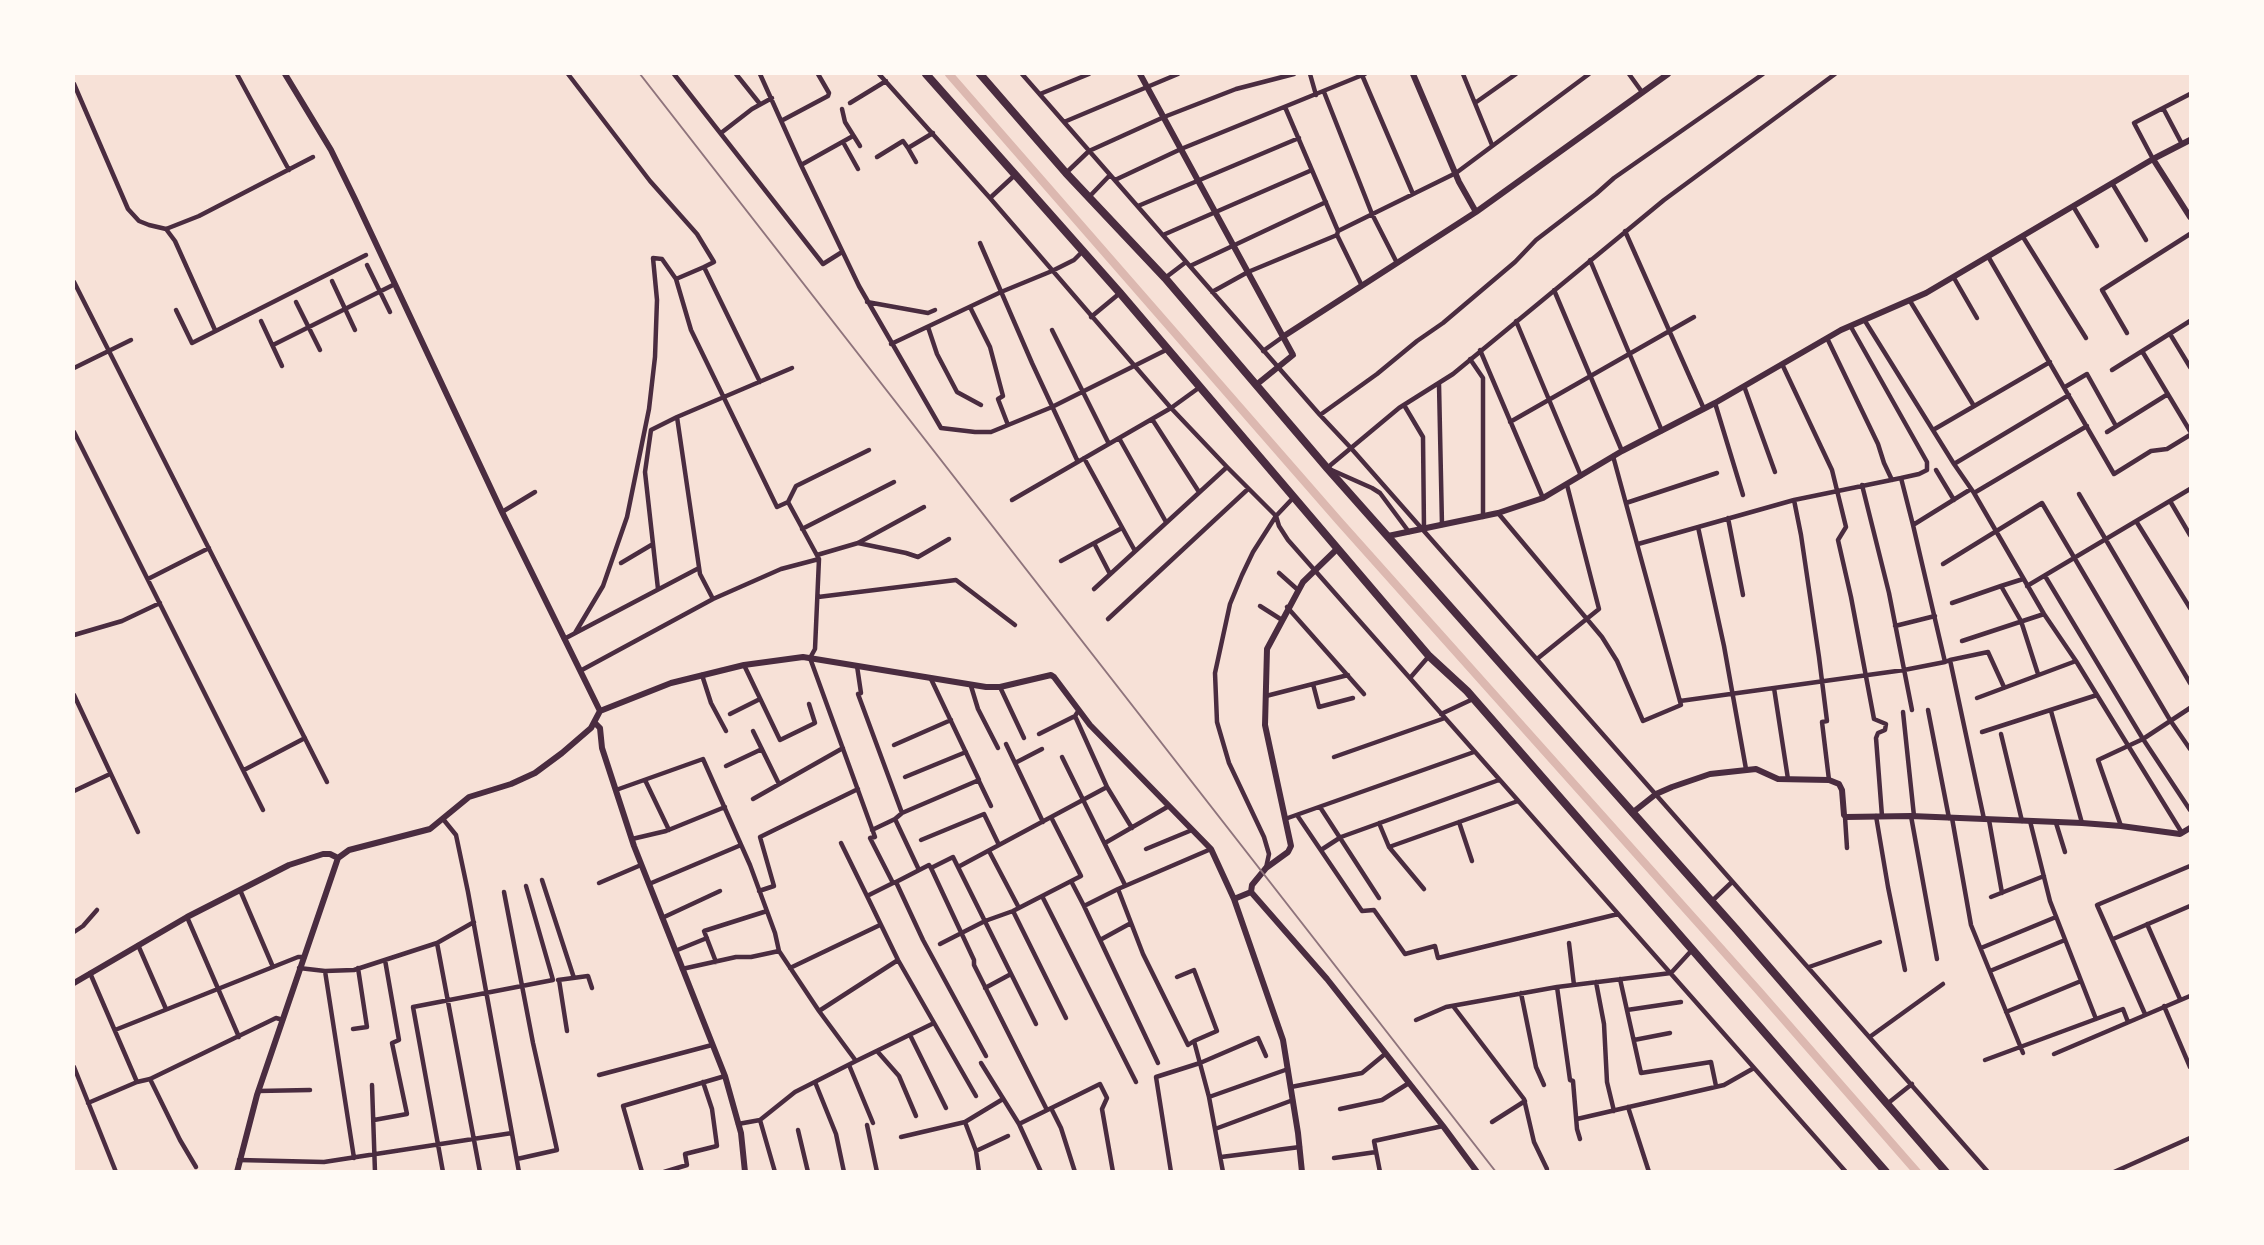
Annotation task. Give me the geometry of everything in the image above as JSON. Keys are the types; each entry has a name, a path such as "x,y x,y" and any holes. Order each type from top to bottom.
{"highway":[{"path":"926,74 1120,293 1429,656 1473,699 1886,1172"},
{"path":"980,74 1066,173 1164,278 1327,468 1711,902 1946,1172"}],"street":[{"path":"237,74 290,170"},
{"path":"285,74 331,150 502,512 600,711"},
{"path":"568,74 651,181 697,234 714,262 676,279"},
{"path":"674,74 823,264 842,252"},
{"path":"736,74 760,104"},
{"path":"760,74 867,302 941,428 989,432 1052,406 1168,349"},
{"path":"781,121 828,96 829,93 818,74"},
{"path":"879,74 990,198 1171,408 1276,516 1288,540 1313,569 1846,1172"},
{"path":"1022,74 1263,351 1871,1036 1988,1172"},
{"path":"1040,94 1089,74"},
{"path":"1140,74 1293,355 1256,385"},
{"path":"1064,122 1178,74"},
{"path":"1066,173 1089,151 1164,117 1236,89 1294,74"},
{"path":"1310,74 1316,95"},
{"path":"1115,180 1181,149 1363,74 1413,194"},
{"path":"1413,74 1456,173 1476,212"},
{"path":"1463,74 1492,145"},
{"path":"1475,103 1516,74"},
{"path":"1212,292 1248,272 1337,233 1456,173 1589,74"},
{"path":"1629,74 1642,92"},
{"path":"1263,351 1476,212 1668,74"},
{"path":"1320,415 1443,323 1515,262 1536,240 1614,178 1763,74"},
{"path":"1409,532 1380,493 1327,468 1404,405 1439,384 1470,360 1664,200 1835,74"},
{"path":"850,103 886,81"},
{"path":"74,84 132,216 149,225 166,229 199,216 312,157"},
{"path":"1324,92 1372,214 1397,263"},
{"path":"2190,94 2134,123 2153,159 2190,217"},
{"path":"721,133 760,104 772,98"},
{"path":"1285,107 1337,233 1362,286"},
{"path":"2163,108 2182,144"},
{"path":"842,109 845,122 860,146"},
{"path":"908,148 933,134"},
{"path":"801,165 853,136"},
{"path":"1138,206 1299,138"},
{"path":"1388,536 1483,517 1543,498 1613,456 1715,403 1827,338 1910,301 1954,278 2153,159 2190,140"},
{"path":"843,141 858,169"},
{"path":"877,157 903,141 916,162"},
{"path":"1163,236 1312,170"},
{"path":"990,198 1016,174"},
{"path":"1089,197 1110,175"},
{"path":"2112,183 2146,240"},
{"path":"1164,278 1188,264 1326,202"},
{"path":"2073,206 2097,246"},
{"path":"166,229 175,241 215,330"},
{"path":"1625,231 1704,409"},
{"path":"2127,333 2102,290 2190,234"},
{"path":"2023,237 2086,338"},
{"path":"980,243 1078,462"},
{"path":"891,344 1001,292 1052,271 1074,260 1083,251"},
{"path":"176,310 192,343 366,255"},
{"path":"575,633 603,586 627,517 649,409 655,357 657,300 653,258 667,263 676,279 691,330 777,507 788,502 796,486 869,450"},
{"path":"1989,258 2114,474 2151,451 2167,449 2190,433 2142,351"},
{"path":"1590,260 1662,431"},
{"path":"367,265 390,312"},
{"path":"704,267 759,382"},
{"path":"1954,278 1977,318"},
{"path":"332,281 355,330"},
{"path":"74,282 327,782"},
{"path":"273,345 395,284"},
{"path":"1554,290 1622,451"},
{"path":"1091,317 1120,293"},
{"path":"1910,301 1974,406"},
{"path":"296,302 320,350"},
{"path":"867,302 928,313 936,310"},
{"path":"970,307 990,347 1003,396 998,399 1008,425"},
{"path":"1510,422 1694,317"},
{"path":"261,321 282,366"},
{"path":"1516,321 1581,476"},
{"path":"1865,321 1973,491 2044,614 2076,661 2182,834"},
{"path":"2112,370 2190,321"},
{"path":"928,327 937,354 957,392 981,405"},
{"path":"1638,544 1794,500 1920,474 1927,470 1927,462 1851,327"},
{"path":"1052,330 1110,444"},
{"path":"2170,334 2190,367"},
{"path":"1827,338 1878,444 1892,480"},
{"path":"74,368 131,340"},
{"path":"1480,350 1543,498"},
{"path":"1470,360 1483,378 1483,517"},
{"path":"1933,430 2050,362"},
{"path":"1782,364 1832,470 1846,527 1838,540 1867,675 1874,719 1886,724 1885,730 1878,733 1876,738 1879,816 1888,887 1905,970"},
{"path":"658,589 645,472 651,430 792,368"},
{"path":"2065,387 2087,374 2116,426"},
{"path":"1439,384 1442,526"},
{"path":"1744,386 1775,472"},
{"path":"1012,500 1171,408 1200,387"},
{"path":"2107,432 2168,394"},
{"path":"1954,464 2069,395"},
{"path":"1715,403 1743,495"},
{"path":"1404,405 1423,437 1423,529"},
{"path":"677,417 700,574 713,599"},
{"path":"1152,419 1199,492"},
{"path":"1913,525 2087,426"},
{"path":"74,432 263,810"},
{"path":"1119,438 1166,522"},
{"path":"1498,513 1610,648 1643,721 1681,705 1613,456"},
{"path":"1084,458 1135,551"},
{"path":"1094,589 1227,467"},
{"path":"1935,470 1954,500"},
{"path":"1626,502 1717,473"},
{"path":"1901,478 1986,819 2002,893"},
{"path":"802,528 894,482"},
{"path":"1537,659 1599,609 1567,485"},
{"path":"1862,485 1912,710"},
{"path":"1108,619 1248,489"},
{"path":"2027,586 2190,489"},
{"path":"502,512 535,492"},
{"path":"2079,494 2190,683"},
{"path":"1266,868 1269,854 1264,837 1229,763 1217,722 1215,673 1230,604 1253,552 1276,516 1294,497"},
{"path":"1794,500 1802,535 1827,721 1822,722 1829,780"},
{"path":"2170,501 2190,535"},
{"path":"788,502 818,557 815,649 810,658 875,837 870,838 922,940 986,1056"},
{"path":"1943,564 2042,503 2170,720 2190,749"},
{"path":"580,671 713,599 781,569 858,543 924,507"},
{"path":"1728,518 1743,595"},
{"path":"2136,522 2190,608"},
{"path":"1698,527 1709,572 1746,769"},
{"path":"1060,561 1122,528"},
{"path":"858,543 918,557 949,539"},
{"path":"1094,543 1110,574"},
{"path":"621,563 653,544"},
{"path":"148,579 208,548"},
{"path":"1337,549 1313,569 1298,590 1267,649 1265,725 1291,846 1288,852 1266,868 1252,885 1251,892 1327,979 1477,1172"},
{"path":"564,639 699,568"},
{"path":"1279,573 1298,590"},
{"path":"2045,576 2143,739 2190,810"},
{"path":"1952,603 2023,579"},
{"path":"818,597 956,580 1015,625"},
{"path":"2001,586 2021,621 2038,674"},
{"path":"74,635 122,621 160,603"},
{"path":"1260,606 1282,620"},
{"path":"1287,608 1364,694"},
{"path":"1962,641 2044,614"},
{"path":"1895,626 1935,615"},
{"path":"1680,701 1904,670 1988,652 2004,687"},
{"path":"1410,678 1429,656"},
{"path":"237,1172 258,1091 338,858 349,850 430,829 469,797 511,784 535,773 562,753 595,723 600,711 671,683 744,665 803,657 971,686 1000,687 1051,675 1057,680 1077,713 1107,787 1132,828"},
{"path":"1977,698 2076,661"},
{"path":"744,665 780,740 815,723 809,704"},
{"path":"856,666 861,693 858,694 902,813"},
{"path":"702,675 711,703 726,731"},
{"path":"1266,696 1348,675"},
{"path":"931,678 991,806"},
{"path":"1313,684 1319,707 1353,698"},
{"path":"971,686 978,710 998,748"},
{"path":"1000,687 1024,738"},
{"path":"1774,688 1788,779"},
{"path":"74,695 138,832"},
{"path":"1982,732 2097,695"},
{"path":"730,714 760,699"},
{"path":"1334,757 1443,716 1473,699"},
{"path":"2121,826 2098,760 2143,739 2190,708"},
{"path":"1928,710 1971,925 2023,1053"},
{"path":"2051,711 2082,824"},
{"path":"1903,712 1913,816 1937,959"},
{"path":"1039,734 1077,713"},
{"path":"1077,713 1211,849 1234,899 1283,1040 1302,1172"},
{"path":"894,745 951,720"},
{"path":"595,723 600,728 602,748 641,865 725,1076 738,1124 745,1172"},
{"path":"753,731 779,784"},
{"path":"2001,734 2022,821"},
{"path":"244,770 305,738"},
{"path":"1006,744 1043,822"},
{"path":"753,799 843,748"},
{"path":"726,766 762,749"},
{"path":"1015,764 1042,749"},
{"path":"905,777 966,752"},
{"path":"1284,819 1474,752"},
{"path":"1062,757 1125,885"},
{"path":"616,790 704,759 776,933 779,951 856,1062"},
{"path":"1632,813 1656,794 1710,774 1758,769 1778,779 1829,780 1839,784 1841,788 1846,848"},
{"path":"74,791 110,774"},
{"path":"872,830 902,813 978,779"},
{"path":"645,780 669,830"},
{"path":"1322,850 1340,838 1499,780"},
{"path":"958,867 1107,787"},
{"path":"759,891 774,886 759,837 858,789"},
{"path":"1389,847 1518,801"},
{"path":"1105,843 1169,806"},
{"path":"632,839 669,830 724,807"},
{"path":"1320,807 1379,898"},
{"path":"921,840 984,814 999,845"},
{"path":"1297,814 1362,911 1374,910 1405,954 1435,946 1438,958 1618,914"},
{"path":"1845,816 1913,816 2056,822 2121,826 2182,834 2190,828"},
{"path":"940,944 985,921 1013,911 1081,876 1051,817"},
{"path":"443,819 456,835 474,921 519,1172"},
{"path":"895,819 919,870"},
{"path":"2030,821 2056,917 2096,1019"},
{"path":"1459,822 1472,861"},
{"path":"2056,822 2065,852"},
{"path":"1379,823 1389,847 1424,890"},
{"path":"1146,849 1192,830"},
{"path":"842,843 898,960 976,1096"},
{"path":"649,884 741,845"},
{"path":"1084,906 1125,885 1211,849"},
{"path":"989,850 1018,908"},
{"path":"74,983 187,917 289,865 314,856 330,854 338,858"},
{"path":"931,868 953,857 1036,1024"},
{"path":"599,883 641,865"},
{"path":"867,896 929,865 962,933 985,988 1061,1128 1075,1172"},
{"path":"2145,1014 2097,905 2190,866"},
{"path":"1991,897 2044,876"},
{"path":"542,879 574,978"},
{"path":"1071,881 1158,1063"},
{"path":"1711,902 1732,882"},
{"path":"526,886 556,980 567,1031"},
{"path":"1118,889 1143,954 1188,1044 1216,1031 1194,970 1177,977"},
{"path":"240,890 273,967"},
{"path":"662,918 720,891"},
{"path":"504,892 557,1150 517,1159"},
{"path":"1234,899 1251,892"},
{"path":"1042,896 1137,1082"},
{"path":"2113,939 2189,907 2190,916"},
{"path":"74,932 83,926 97,910"},
{"path":"716,962 704,931 767,911"},
{"path":"1013,911 1066,1018"},
{"path":"187,917 239,1037"},
{"path":"1981,948 2056,917"},
{"path":"299,968 325,971 358,969 437,943 474,921"},
{"path":"1100,939 1131,924"},
{"path":"2146,924 2180,999"},
{"path":"790,968 880,925"},
{"path":"675,951 706,938"},
{"path":"1990,971 2065,940"},
{"path":"1809,967 1880,942"},
{"path":"437,943 480,1172"},
{"path":"1569,943 1574,985"},
{"path":"138,945 166,1010"},
{"path":"1416,1020 1454,1005 1557,987 1671,973 1692,950"},
{"path":"682,969 736,957 752,957 779,951"},
{"path":"115,1030 297,957 303,957"},
{"path":"374,1120 407,1114 392,1043 399,1040 385,960"},
{"path":"819,1011 898,960"},
{"path":"353,1029 367,1027 358,969"},
{"path":"325,971 354,1158"},
{"path":"90,973 136,1082"},
{"path":"985,988 1011,974"},
{"path":"443,1172 413,1007 486,992 588,976 592,988"},
{"path":"1620,979 1641,1072 1711,1062 1716,1086"},
{"path":"2007,1012 2081,981"},
{"path":"1596,982 1604,1024 1607,1082 1614,1111"},
{"path":"1871,1036 1943,984"},
{"path":"1557,987 1570,1080 1574,1081 1576,1119 1580,1138"},
{"path":"1521,993 1536,1067 1544,1085"},
{"path":"2054,1054 2190,996"},
{"path":"1627,1010 1681,1002"},
{"path":"1454,1005 1525,1101 1534,1142 1547,1168"},
{"path":"2164,1006 2190,1066"},
{"path":"1985,1060 2123,1009 2128,1022"},
{"path":"88,1103 150,1078 276,1018 283,1020"},
{"path":"738,1124 759,1120 795,1092 933,1023"},
{"path":"1634,1040 1670,1033"},
{"path":"910,1035 946,1108"},
{"path":"1171,1172 1156,1077 1200,1063 1258,1038 1266,1056"},
{"path":"1194,1041 1209,1097 1223,1172"},
{"path":"599,1075 712,1045"},
{"path":"877,1051 899,1076 916,1116"},
{"path":"1291,1087 1362,1073 1386,1054"},
{"path":"981,1063 1019,1124 1041,1172"},
{"path":"849,1065 873,1123"},
{"path":"74,1067 116,1172"},
{"path":"1576,1119 1724,1084 1754,1068"},
{"path":"1209,1097 1288,1069"},
{"path":"642,1172 623,1106 725,1076"},
{"path":"150,1078 180,1140 196,1167"},
{"path":"688,1172 685,1154 717,1146 712,1109 703,1082"},
{"path":"815,1082 836,1134 844,1172"},
{"path":"1341,1109 1382,1100 1409,1083"},
{"path":"1019,1124 1100,1084 1107,1098 1102,1109 1113,1172"},
{"path":"1887,1104 1912,1084"},
{"path":"74,1089 81,1085"},
{"path":"372,1085 375,1172"},
{"path":"258,1091 310,1090"},
{"path":"901,1137 965,1122 1004,1099"},
{"path":"1215,1129 1293,1100"},
{"path":"1492,1122 1525,1101"},
{"path":"1628,1107 1649,1172"},
{"path":"759,1120 775,1172"},
{"path":"965,1122 976,1151 980,1172"},
{"path":"867,1125 877,1172"},
{"path":"1380,1172 1374,1141 1443,1126"},
{"path":"798,1130 808,1172"},
{"path":"239,1160 324,1162 512,1133"},
{"path":"976,1151 1008,1136"},
{"path":"2114,1172 2190,1138"},
{"path":"1221,1157 1300,1147"},
{"path":"1334,1158 1376,1152"},
{"path":"664,1172 687,1165"}],"waterway":[{"path":"949,74 1339,521 1758,990 1917,1172"}],"railway":[{"path":"640,74 1496,1172"}]}
